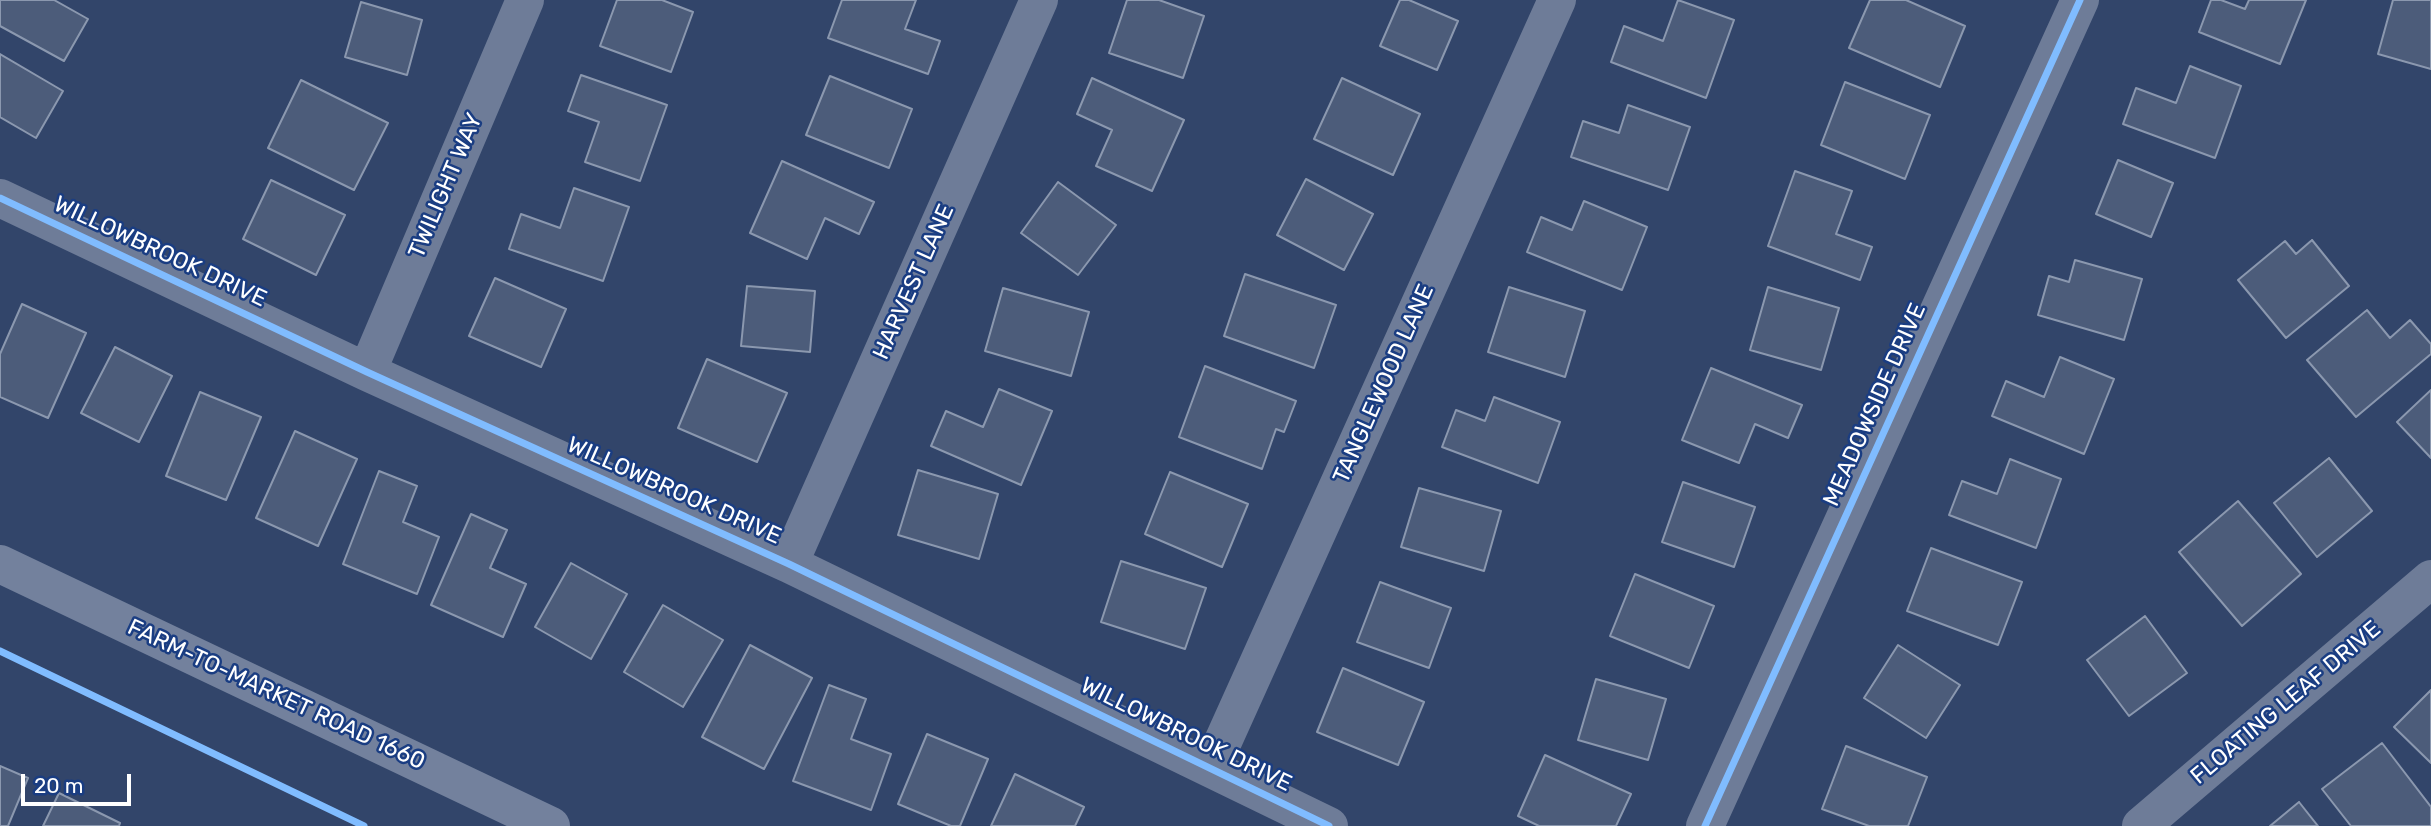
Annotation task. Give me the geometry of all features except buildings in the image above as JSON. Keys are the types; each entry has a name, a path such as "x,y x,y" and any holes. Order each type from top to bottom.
{"main road":[{"name":"FARM-TO-MARKET ROAD 1660","path":"0,564 551,826"}],"street":[{"name":"TWILIGHT WAY","path":"367,372 525,0"},
{"name":"HARVEST LANE","path":"789,564 1039,0"},
{"name":"TANGLEWOOD LANE","path":"1211,768 1557,0"},
{"name":"MEADOWSIDE DRIVE","path":"1705,826 2081,0"},
{"name":"WILLOWBROOK DRIVE","path":"0,198 367,372 789,564 1329,826"},
{"name":"FLOATING LEAF DRIVE","path":"2141,826 2431,579"}],"cycle path":[{"path":"1705,826 2080,0"},
{"path":"0,198 367,372 789,564 1329,826"},
{"path":"0,651 364,826"}]}
